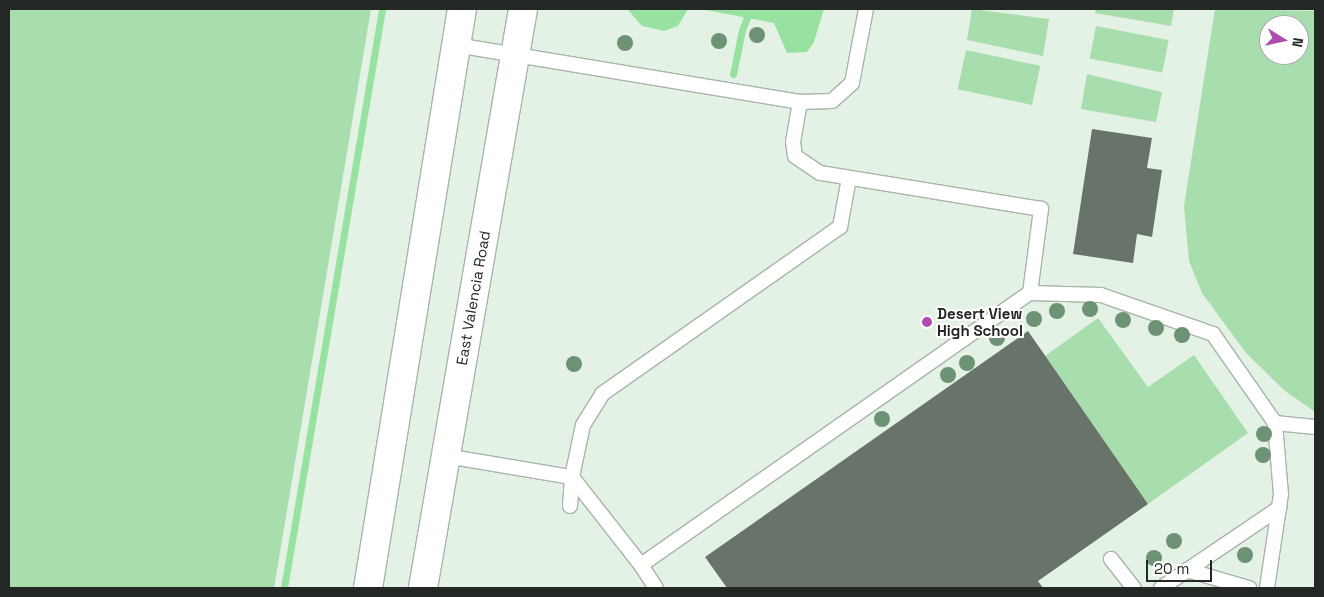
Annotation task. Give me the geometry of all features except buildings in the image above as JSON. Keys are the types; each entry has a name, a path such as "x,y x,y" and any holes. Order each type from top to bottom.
{"main road":[{"path":"368,588 462,9"},
{"name":"East Valencia Road","path":"423,588 523,9"}],"lane":[{"path":"457,45 800,102 832,101 852,83 866,9"},
{"path":"800,102 793,142 795,156 820,173 1041,209 1030,293"},
{"path":"570,506 572,477 583,425 602,394 840,227 849,178"},
{"path":"641,565 1030,293 1101,295 1213,334 1275,423 1281,494 1267,588"},
{"path":"1275,423 1315,427"},
{"path":"446,456 572,477 641,565 656,588"},
{"path":"1161,588 1279,508"},
{"path":"1111,559 1134,588"},
{"path":"1187,570 1249,588"}],"shaded area":[{"path":"9,9 371,9 274,588 9,588"},
{"path":"627,9 688,9 678,26 664,31 642,26"},
{"path":"700,9 824,9 814,42 807,52 787,53 774,23"},
{"path":"972,9 1049,19 1043,56 967,40"},
{"path":"1096,9 1174,9 1171,26 1095,13"},
{"path":"1215,9 1315,11 1315,412 1285,391 1246,353 1202,293 1189,261 1184,206"},
{"path":"1096,26 1169,40 1162,73 1090,58"},
{"path":"966,50 1040,66 1032,105 958,89"},
{"path":"1087,74 1162,92 1156,122 1081,109"},
{"path":"1098,318 1148,387 1194,355 1248,433 1148,504 1045,356"}],"waterway":[{"path":"284,588 382,9"},
{"path":"733,74 742,30 750,9"}],"place":[{"name":"Desert View High School","path":"927,322"}]}
